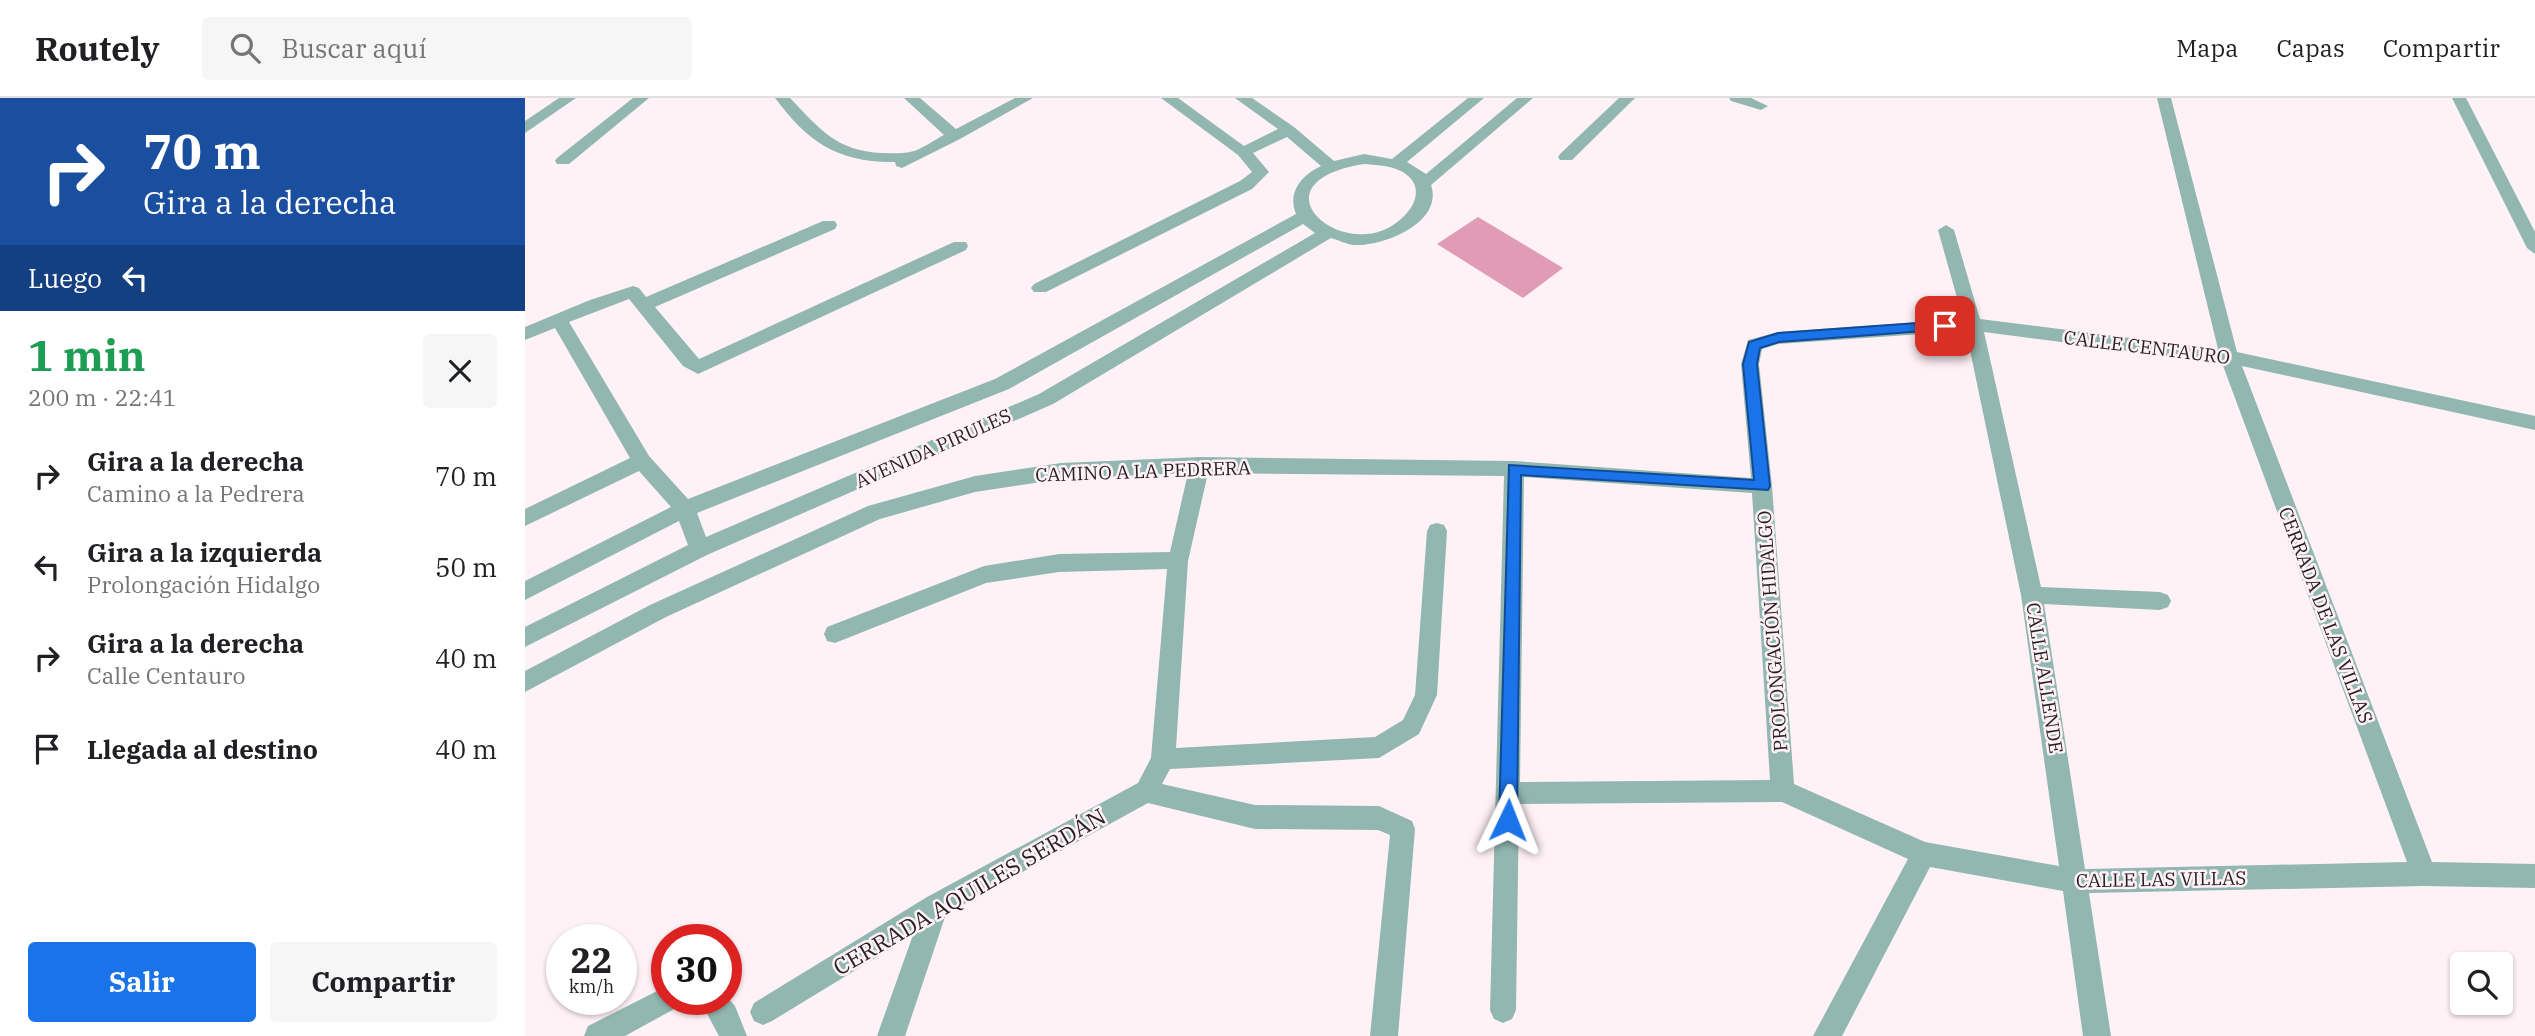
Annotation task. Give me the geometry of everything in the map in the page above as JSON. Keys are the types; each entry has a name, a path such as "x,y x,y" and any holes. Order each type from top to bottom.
{"street":[{"path":"525,128 569,98"},
{"path":"563,161 642,98"},
{"path":"782,98 827,144 867,157 908,160 1026,98"},
{"path":"911,98 955,136"},
{"path":"1040,288 1247,185 1261,172 1243,152 1168,98"},
{"path":"1243,98 1331,166"},
{"path":"1396,163 1477,98"},
{"path":"1424,183 1526,98"},
{"path":"1566,157 1628,98"},
{"path":"1736,98 1761,106"},
{"name":"CERRADA DE LAS VILLAS","path":"2164,98 2229,357 2424,874"},
{"path":"2459,98 2535,248"},
{"path":"1243,152 1289,131"},
{"path":"1364,159 1396,163 1413,172 1424,183 1427,196 1423,210 1411,223 1393,232 1372,237 1349,238 1328,233 1305,216 1301,206 1302,194 1317,174 1331,166 1364,159"},
{"name":"AVENIDA PIRULES","path":"525,591 685,509 1002,384 1305,216"},
{"path":"645,304 829,225"},
{"name":"CALLE ALLENDE","path":"1946,230 1973,324 2032,595 2097,1036"},
{"name":"AVENIDA PIRULES","path":"525,638 700,549 1046,399 1328,233"},
{"path":"525,334 596,304 633,292 689,361 698,367 960,246"},
{"path":"559,320 642,461 685,509 700,549"},
{"name":"CALLE CENTAURO","path":"1754,345 1778,338 1973,324 2229,357 2535,423"},
{"name":"PROLONGACIÓN HIDALGO","path":"1754,345 1750,364 1762,486 1783,791"},
{"path":"525,518 642,461"},
{"path":"1200,465 1178,561 1163,759 1146,791 1255,817 1379,818 1403,829 1384,1036"},
{"name":"CAMINO A LA PEDRERA","path":"525,682 658,611 875,512 975,484 1061,471 1200,465 1514,469 1762,486"},
{"path":"1503,1010 1514,469"},
{"path":"1163,759 1379,747 1411,727 1426,695 1437,531"},
{"path":"835,634 984,575 1059,563 1148,559 1178,561"},
{"path":"2032,595 2160,601"},
{"name":"CERRADA AQUILES SERDÁN","path":"763,1012 936,906 1146,791"},
{"name":"CALLE LAS VILLAS","path":"1509,793 1783,791 1924,855 2076,881 2424,874 2535,876"},
{"path":"1827,1036 1924,855"},
{"path":"891,1036 936,906"},
{"path":"598,1036 651,1008"},
{"path":"724,1015 733,1036"}],"shaded area":[{"path":"1478,217 1563,268 1523,298 1437,244"}],"route":[{"path":"1508,820 1514,469 1762,486 1750,364 1754,345 1778,338 1945,326"}]}
